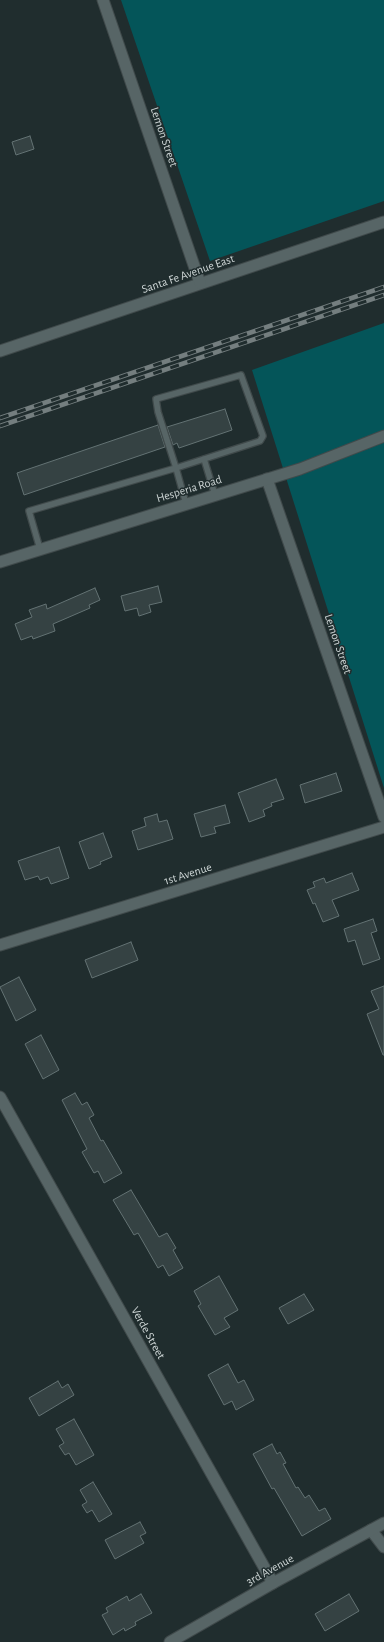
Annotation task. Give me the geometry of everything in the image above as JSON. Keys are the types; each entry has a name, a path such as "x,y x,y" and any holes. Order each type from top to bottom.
{"street":[{"name":"Lemon Street","path":"103,0 200,283"},
{"name":"Santa Fe Avenue East","path":"0,351 384,222"},
{"name":"Hesperia Road","path":"0,562 325,460 384,436"},
{"name":"Lemon Street","path":"267,479 384,817"},
{"name":"1st Avenue","path":"0,945 384,827"},
{"name":"Verde Street","path":"0,1097 273,1583"},
{"name":"3rd Avenue","path":"170,1642 273,1583 384,1523"},
{"path":"371,1530 384,1547"}],"lane":[{"path":"40,549 29,511 176,468 260,441 263,436 241,375 156,400 158,412 176,468 186,504"},
{"path":"204,459 215,495"}],"shaded area":[{"path":"121,0 384,0 384,201 210,261"},
{"path":"384,323 384,788 252,370"}],"building":[{"path":"30,136 34,149 16,155 12,142"},
{"path":"225,409 232,430 179,448 177,443 173,445 167,427"},
{"path":"158,425 165,447 24,495 17,473"},
{"path":"158,586 162,602 149,605 151,612 139,616 137,608 125,611 121,596"},
{"path":"95,588 100,600 89,605 90,608 53,624 55,631 33,639 32,636 21,640 15,624 32,617 29,610 46,604 47,609"},
{"path":"336,773 342,791 305,803 300,785"},
{"path":"276,779 284,799 271,803 272,806 263,810 265,816 249,822 238,793"},
{"path":"225,805 230,823 214,827 216,833 201,837 194,814"},
{"path":"157,814 159,822 167,820 173,839 138,850 132,831 146,826 144,818"},
{"path":"103,833 112,857 89,869 79,842"},
{"path":"59,847 69,878 51,884 48,877 40,880 38,876 25,880 18,861"},
{"path":"352,873 359,890 332,900 339,916 323,922 315,903 313,904 307,890 315,887 313,882 324,878 326,883"},
{"path":"373,919 377,931 371,933 380,959 363,965 355,940 348,942 344,929"},
{"path":"131,942 138,960 92,978 85,960"},
{"path":"19,977 36,1010 16,1021 0,987"},
{"path":"384,986 383,1055 367,1014 379,1009 371,991"},
{"path":"41,1035 59,1070 43,1079 25,1044"},
{"path":"75,1093 82,1105 87,1102 94,1115 89,1118 101,1141 103,1140 122,1173 104,1183 98,1171 94,1173 82,1152 87,1149 62,1100"},
{"path":"131,1190 159,1237 167,1233 176,1248 173,1250 183,1268 169,1276 163,1265 158,1268 138,1233 134,1235 113,1200"},
{"path":"219,1276 238,1310 224,1318 230,1327 215,1335 198,1306 201,1304 194,1291"},
{"path":"304,1294 314,1310 288,1324 279,1308"},
{"path":"228,1364 238,1383 244,1380 254,1400 236,1410 232,1401 224,1405 208,1375"},
{"path":"58,1381 62,1388 68,1384 74,1395 39,1416 29,1398"},
{"path":"74,1419 94,1455 76,1465 69,1453 65,1455 59,1446 64,1443 56,1429"},
{"path":"272,1444 277,1454 280,1452 286,1463 283,1464 296,1488 298,1487 305,1498 309,1495 319,1511 325,1508 331,1519 302,1536 274,1488 272,1489 253,1454"},
{"path":"93,1482 112,1514 99,1522 92,1510 87,1513 82,1505 87,1502 80,1490"},
{"path":"140,1522 146,1533 140,1536 144,1543 115,1559 105,1540"},
{"path":"141,1594 152,1613 135,1622 136,1625 125,1631 124,1628 113,1635 102,1615 108,1612 106,1608 127,1596 129,1601"},
{"path":"349,1594 359,1611 325,1631 315,1614"}],"railway":[{"path":"0,418 384,287"},
{"path":"0,426 384,295"}]}
